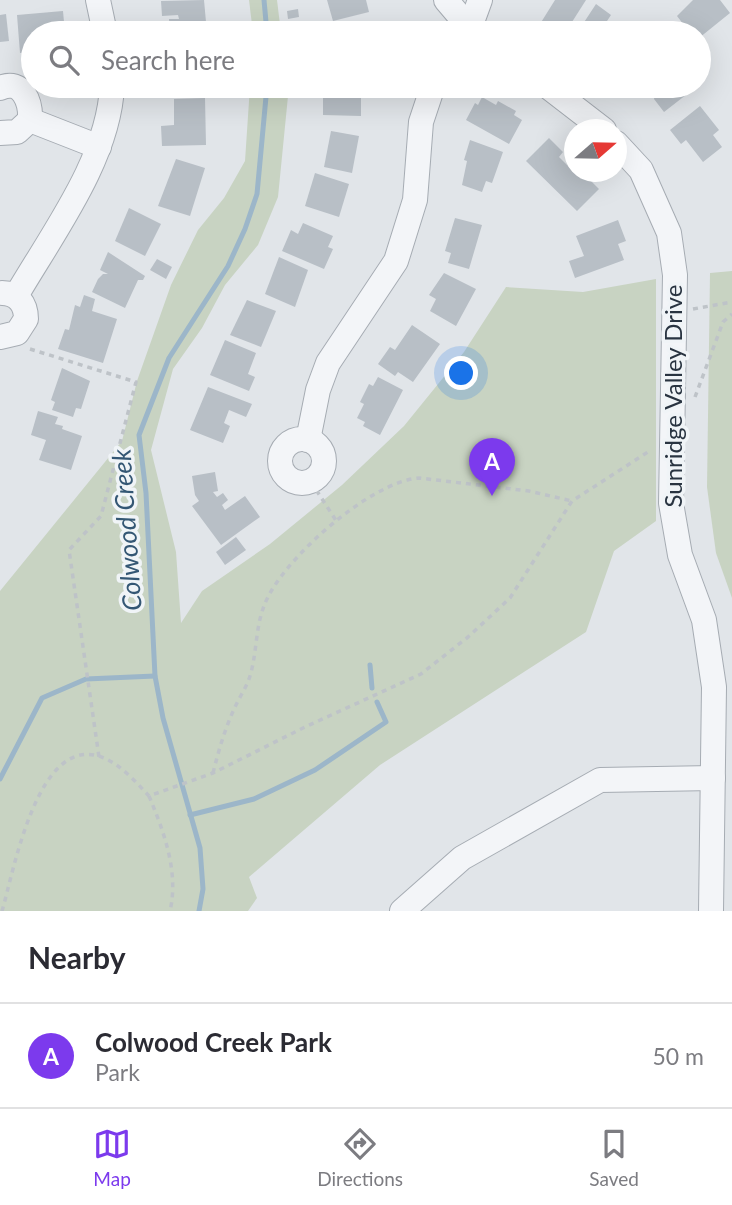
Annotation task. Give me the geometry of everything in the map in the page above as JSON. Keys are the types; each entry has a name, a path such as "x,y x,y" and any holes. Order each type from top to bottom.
{"street":[{"path":"98,0 102,21"},
{"path":"446,0 462,21"},
{"path":"474,21 480,0"},
{"path":"0,88 6,85 21,90"},
{"path":"0,133 17,132 30,120 31,104 27,98"},
{"path":"6,336 23,327 26,319 26,310 8,295 99,147 111,113 112,98"},
{"path":"308,440 318,390 328,363 396,261 415,200 421,122 429,98"},
{"path":"563,98 590,119"},
{"path":"30,120 99,147"},
{"name":"Sunridge Valley Drive","path":"627,155 641,170 668,233 676,284 667,314 673,436 662,479 671,503 680,555 704,620 714,687 711,911"},
{"path":"308,440 316,444 324,460 323,469 311,482 292,482 285,476 280,458 289,442 308,440"},
{"path":"402,911 461,858 600,780 713,778"}],"path":[{"path":"667,314 732,302"},
{"path":"693,403 723,323 732,314"},
{"path":"6,336 20,346 136,382 101,516 69,550 99,757"},
{"path":"149,796 214,774 305,727 400,685 444,657 510,598 572,501 673,436"},
{"path":"214,774 219,745 249,681 262,608 272,588 289,566 370,494 403,479 456,481 529,491 572,501"},
{"path":"311,482 337,522"},
{"path":"2,911 24,838 45,783 66,760 78,756 99,757 117,766 149,796 172,869 174,895 170,911"}],"green space":[{"path":"249,0 277,0 280,21 252,21"},
{"path":"249,98 288,98 278,197 258,245 225,285 202,328 173,369 151,450 176,552 181,623 202,591 270,544 342,485 404,426 464,352 506,287 583,292 656,279 656,521 614,551 586,632 380,765 249,877 257,898 248,911 0,911 0,591 122,441 137,381 171,285 198,230 224,198 245,161"},
{"path":"732,271 732,598 716,553 707,487 710,273"}],"building":[{"path":"204,0 206,21 169,21 179,19 178,15 162,16 161,1"},
{"path":"327,0 366,0 369,12 333,21"},
{"path":"555,0 586,0 573,21 542,21"},
{"path":"693,0 720,0 730,13 711,28 711,21 681,21 677,16"},
{"path":"596,4 611,15 607,21 585,21"},
{"path":"298,9 299,17 288,19 287,11"},
{"path":"63,11 64,21 21,21 20,53 17,15"},
{"path":"6,14 9,41 0,42 0,15"},
{"path":"205,98 206,145 162,146 161,126 174,125 174,99"},
{"path":"323,98 361,98 361,116 323,115"},
{"path":"484,98 496,105 498,101 516,111 514,115 522,120 509,144 466,120 475,103 478,105"},
{"path":"654,98 682,98 664,112"},
{"path":"700,106 719,130 713,135 722,147 703,162 686,140 681,144 670,130"},
{"path":"331,131 359,136 352,173 324,167"},
{"path":"549,138 563,152 559,157 564,162 564,182 592,182 599,189 577,211 526,161"},
{"path":"470,140 503,152 492,183 486,181 482,192 462,185 467,161 464,160"},
{"path":"176,159 205,168 190,216 158,206"},
{"path":"315,173 349,184 339,217 305,206"},
{"path":"129,208 161,224 145,256 115,241"},
{"path":"455,218 482,225 469,269 448,263 451,253 445,251"},
{"path":"618,220 626,241 618,244 624,260 575,278 569,261 584,256 576,236"},
{"path":"303,223 333,236 328,247 333,249 324,269 282,251 291,230 298,234"},
{"path":"108,252 145,276 143,280 138,280 125,308 92,292 98,279 103,274 108,274 100,270"},
{"path":"279,257 308,270 295,307 265,294"},
{"path":"157,259 172,267 166,279 150,270"},
{"path":"444,273 476,289 456,326 430,311 436,299 429,295"},
{"path":"84,295 95,299 92,311 117,319 103,363 58,349 65,329 69,330 75,305 80,307"},
{"path":"247,300 276,311 261,347 230,335"},
{"path":"412,325 440,344 413,382 398,372 395,376 378,364 390,347 395,350"},
{"path":"225,340 256,353 248,374 255,377 249,391 210,375"},
{"path":"62,368 90,381 81,409 76,408 73,417 52,410 55,402 51,400"},
{"path":"378,377 403,390 380,435 363,426 365,422 357,418 364,404 360,402 369,384 373,386"},
{"path":"208,387 252,404 246,417 229,410 224,423 230,426 223,443 190,430"},
{"path":"38,411 58,417 55,424 82,436 71,470 39,460 46,440 31,435"},
{"path":"215,472 218,491 213,492 217,497 223,493 228,500 222,505 225,510 245,496 260,517 221,545 192,506 199,501 195,495 192,476"},
{"path":"236,537 246,550 225,565 216,552"}],"waterway":[{"name":"Colwood Creek","path":"264,0 266,21"},
{"name":"Colwood Creek","path":"199,911 203,889 200,848 163,718 155,676 146,493 139,435 169,358 228,266 245,229 257,194 266,98"},
{"path":"370,665 372,688"},
{"path":"0,779 42,698 86,679 155,676"},
{"path":"190,815 254,799 315,770 386,722 377,702"}],"place":[{"name":"Colwood Creek Park","path":"492,496"}]}
